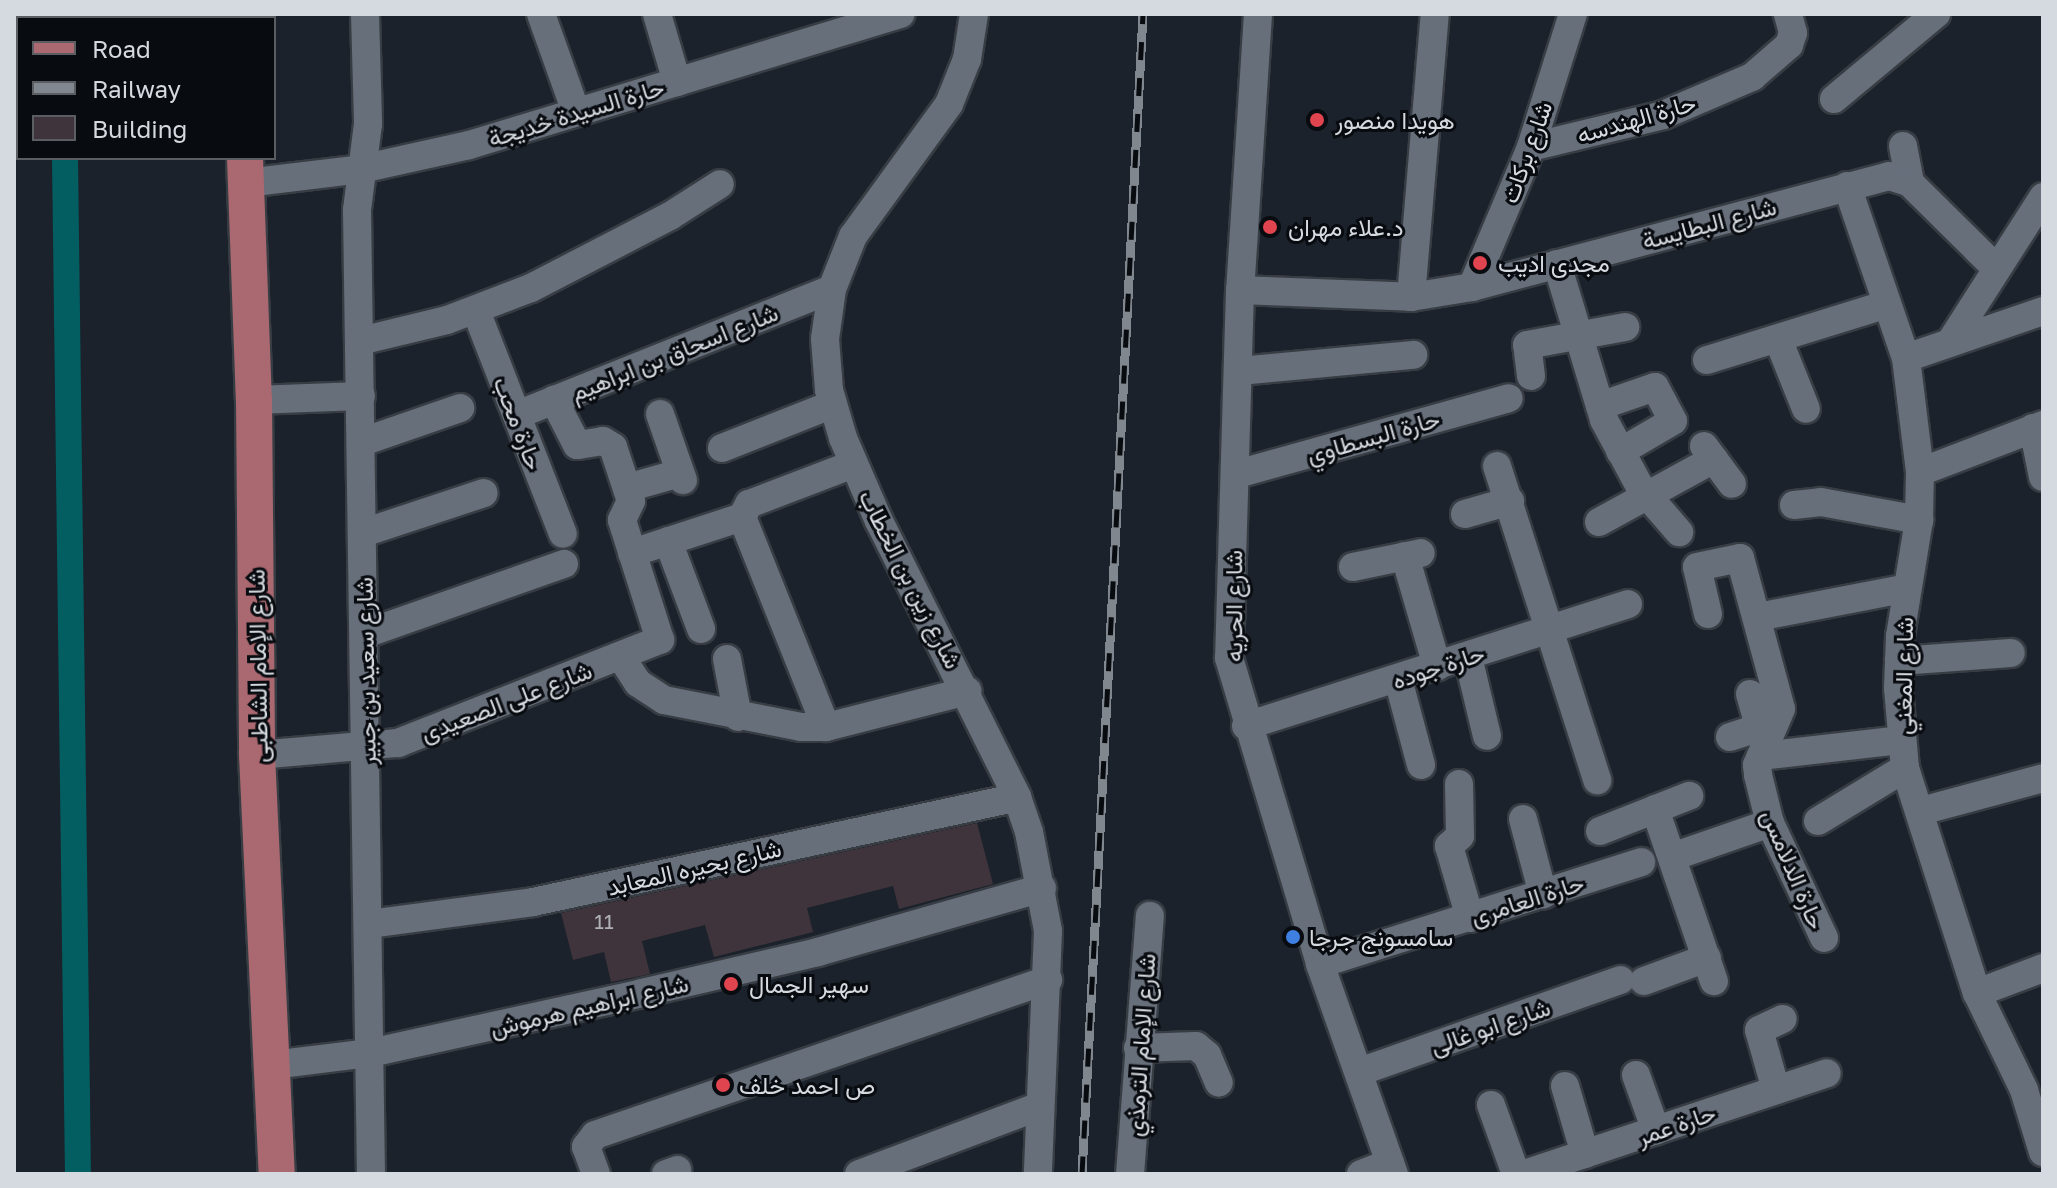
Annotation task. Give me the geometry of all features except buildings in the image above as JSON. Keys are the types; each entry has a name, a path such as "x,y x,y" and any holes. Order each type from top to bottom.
{"main road":[{"name":"شارع الإمام الشاطبى","path":"245,171 254,400 257,755 277,1174"}],"street":[{"name":"شارع سعيد بن جبير","path":"365,14 368,124 361,169 360,341 371,1174"},
{"path":"541,14 576,112"},
{"path":"657,14 677,82"},
{"name":"حارة السيدة خديجة","path":"245,171 361,169 469,145 901,14"},
{"name":"شارع زين بن الخطاب","path":"974,14 967,59 949,104 853,236 832,289 825,339 833,404 854,464 1017,797 1042,888 1048,980 1038,1174"},
{"name":"شارع الحريه","path":"1258,14 1240,290 1237,474 1228,634 1246,726 1320,964 1392,1168"},
{"path":"1411,297 1435,14"},
{"name":"شارع بركات","path":"1472,287 1531,147 1573,14"},
{"name":"حارة الهندسه","path":"1531,147 1663,115 1752,77 1789,45 1793,33 1788,14"},
{"path":"1834,99 1936,14"},
{"path":"1903,146 1910,183 1997,269"},
{"name":"شارع البطايسة","path":"1240,290 1411,297 1472,287 1889,176 1910,183"},
{"path":"360,341 476,311 603,253 720,184"},
{"name":"شارع المغني","path":"1847,186 1885,305 1906,358 1920,472 1919,520 1899,661 1903,754 1977,993 2033,1087 2043,1152"},
{"path":"1951,341 2043,197"},
{"path":"1557,264 1600,406 1620,452 1648,498 1679,532"},
{"name":"شارع اسحاق بن ابراهيم","path":"517,415 832,289"},
{"path":"1707,360 1885,305"},
{"name":"حارة محب","path":"476,311 563,534"},
{"path":"1906,358 2043,311"},
{"path":"1531,376 1527,345 1625,327"},
{"path":"1778,339 1806,409"},
{"path":"1239,371 1413,355"},
{"path":"1600,406 1655,387 1673,421 1620,452"},
{"path":"254,400 361,396"},
{"name":"حارة البسطاوي","path":"1237,474 1509,398"},
{"path":"554,400 577,445 610,443 632,503 622,520 632,553 742,517 749,504 854,464"},
{"path":"722,448 833,404"},
{"path":"362,442 460,408"},
{"path":"627,488 682,477 660,414"},
{"path":"1920,472 2038,426 2043,477"},
{"path":"1599,522 1648,498 1709,452 1732,484"},
{"path":"1497,466 1597,780"},
{"path":"363,533 484,493"},
{"path":"1465,514 1510,501"},
{"path":"1794,505 1821,502 1919,520"},
{"path":"742,517 826,727"},
{"path":"668,541 701,629"},
{"name":"شارع على الصعيدى","path":"257,755 366,749 398,743 660,640 632,553"},
{"path":"1353,567 1413,555 1437,666"},
{"name":"حارة الدلامس","path":"1708,614 1697,567 1740,558 1781,709 1762,743 1758,775 1770,823 1824,938"},
{"path":"365,634 564,564"},
{"path":"1757,617 1907,588"},
{"name":"حارة جوده","path":"1246,726 1628,604"},
{"path":"1899,661 2011,653"},
{"path":"621,657 650,693 738,717 826,727 967,691"},
{"path":"1468,657 1487,736"},
{"path":"727,659 738,717"},
{"path":"1398,679 1421,765"},
{"path":"1750,694 1762,743"},
{"path":"1730,737 1762,743 1903,754"},
{"path":"1818,821 1903,754"},
{"path":"1921,811 2043,778"},
{"path":"1459,784 1460,836 1449,846 1470,918"},
{"path":"1600,831 1689,796"},
{"name":"شارع بحيره المعابد","path":"369,924 533,902 1017,797"},
{"path":"1655,809 1672,857 1770,823"},
{"path":"1523,819 1543,894"},
{"name":"شارع ابو غالى","path":"1359,1072 1632,980 1710,970 1672,857"},
{"name":"حارة العامرى","path":"1320,964 1641,862"},
{"name":"شارع ابراهيم هرموش","path":"272,1065 370,1053 818,952 1042,888"},
{"name":"شارع الإمام الترمذي","path":"1130,1174 1150,916"},
{"path":"1977,993 2043,968"},
{"path":"596,1174 586,1147 595,1135 1048,980"},
{"path":"1776,1090 1759,1030 1783,1019"},
{"path":"1138,1048 1196,1046 1207,1055 1219,1083"},
{"name":"حارة عمر","path":"1524,1174 1827,1073"},
{"path":"1636,1075 1656,1131"},
{"path":"1565,1086 1585,1154"},
{"path":"1491,1105 1516,1174"},
{"path":"859,1174 1040,1106"},
{"path":"1361,1174 1392,1168"}],"waterway":[{"path":"65,160 78,1174"}],"railway":[{"path":"1082,1174 1143,14"}],"place":[{"name":"هويدا منصور","path":"1317,120"},
{"name":"د.علاء مهران","path":"1270,227"},
{"name":"مجدى اديب","path":"1480,263"},
{"name":"سامسونج جرجا","path":"1293,937"},
{"name":"سهير الجمال","path":"731,984"},
{"name":"ص احمد خلف","path":"723,1085"}]}
